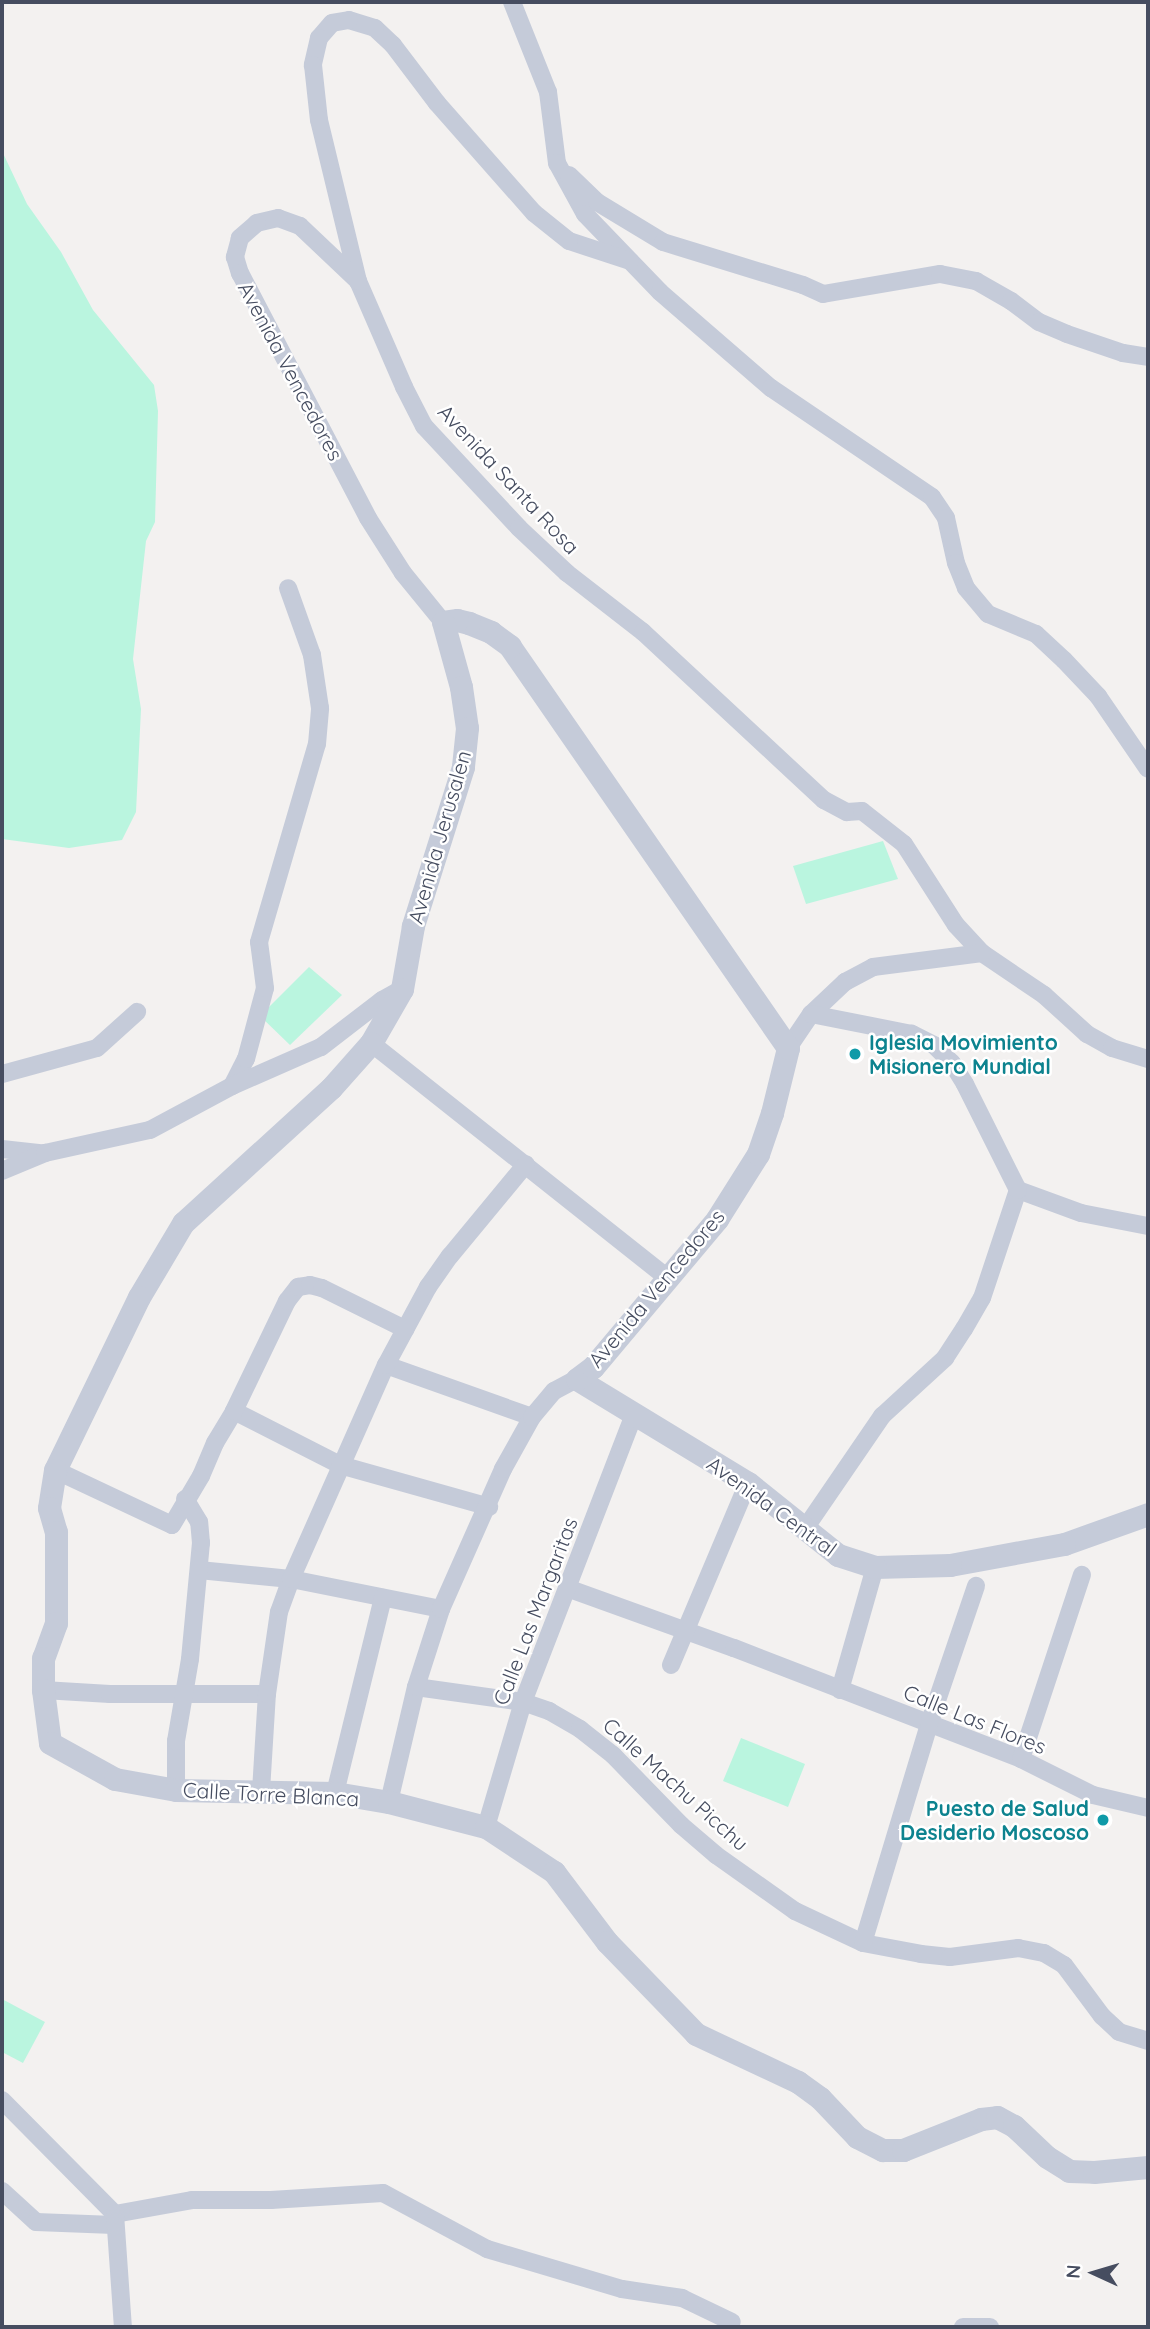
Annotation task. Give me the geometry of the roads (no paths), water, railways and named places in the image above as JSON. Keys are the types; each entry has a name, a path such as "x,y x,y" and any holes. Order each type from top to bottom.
{"street":[{"path":"512,2 548,92 557,163 585,214 660,292 771,388 932,497 946,518 956,564 966,588 988,614 1036,634 1064,660 1098,696 1148,769"},
{"name":"Avenida Santa Rosa","path":"630,261 569,241 534,213 375,27 349,20 332,23 319,38 313,65 318,121 358,281 418,414 470,477 567,573 643,632 824,800 847,812 862,811 904,844 956,925 982,953 1044,995 1087,1034 1112,1048 1148,1059"},
{"path":"557,163 597,202 663,242 822,293 940,274 976,281 1011,301 1039,322 1123,353 1148,358"},
{"name":"Avenida Vencedores","path":"358,281 300,226 278,218 257,223 240,238 235,257 240,273 368,518 403,573 443,622"},
{"path":"232,1086 246,1059 265,988 260,942 317,744 320,708 312,655 288,588"},
{"path":"443,622 457,620 469,623 491,632 510,646 788,1048"},
{"name":"Avenida Jerusalen","path":"405,980 413,926 463,767 467,728 461,687 443,622"},
{"name":"Avenida Vencedores","path":"389,1802 416,1687 441,1609 489,1507 503,1469 532,1417 554,1391 593,1367 717,1219 758,1154 788,1048 811,1014 845,982 873,967 982,953"},
{"path":"2,1171 45,1153 150,1130 232,1086 321,1047 405,980"},
{"path":"267,1694 184,1695 43,1690 43,1658 56,1623 56,1532 50,1508 55,1471 139,1297 183,1223 331,1088 371,1043 405,980"},
{"path":"2,1074 97,1048 137,1012"},
{"path":"811,1014 912,1034 934,1045 952,1063 965,1084 1018,1190 1082,1213 1148,1226"},
{"path":"371,1043 668,1278"},
{"path":"2,1149 45,1153"},
{"path":"261,1791 267,1694 279,1612 291,1579 340,1465 405,1329 450,1256 526,1164"},
{"path":"806,1527 882,1416 945,1358 951,1349 982,1298 1018,1190"},
{"path":"55,1471 172,1525 201,1476 287,1301 298,1287 310,1285 322,1288 405,1329"},
{"path":"386,1365 532,1417"},
{"name":"Avenida Central","path":"577,1379 748,1483 838,1555 875,1567 950,1566 1053,1546 1148,1514"},
{"path":"234,1411 340,1465 489,1507"},
{"name":"Calle Las Margaritas","path":"486,1827 523,1702 635,1414"},
{"path":"671,1665 748,1483"},
{"path":"176,1790 176,1741 199,1570 199,1522 185,1499"},
{"path":"840,1690 875,1567"},
{"path":"199,1570 291,1579 441,1609"},
{"path":"1021,1759 1082,1575"},
{"path":"863,1943 929,1724 976,1586"},
{"path":"567,1588 686,1630"},
{"path":"335,1793 383,1598"},
{"name":"Calle Las Flores","path":"686,1630 1021,1759 1093,1795 1148,1808"},
{"name":"Calle Machu Picchu","path":"416,1687 523,1702 550,1712 580,1729 613,1755 698,1839 795,1911 863,1943 921,1955 950,1956 1018,1948 1044,1953 1064,1965 1102,2016 1119,2032 1148,2041"},
{"name":"Calle Torre Blanca","path":"43,1690 50,1743 115,1779 176,1790 335,1793 389,1802 486,1827 554,1872 607,1942 696,2034 798,2081 820,2098 857,2137 883,2150 902,2150 981,2119 997,2117 1014,2126 1047,2157 1069,2171 1094,2172 1148,2167"},
{"path":"2,2101 115,2220 123,2327"},
{"path":"2,2191 36,2222 115,2220 192,2200 271,2200 383,2193 487,2249 622,2288 682,2298 732,2322"},
{"path":"963,2327 990,2327"}],"place":[{"name":"Iglesia Movimiento Misionero Mundial","path":"855,1054"},
{"name":"Puesto de Salud Desiderio Moscoso","path":"1103,1820"}]}
